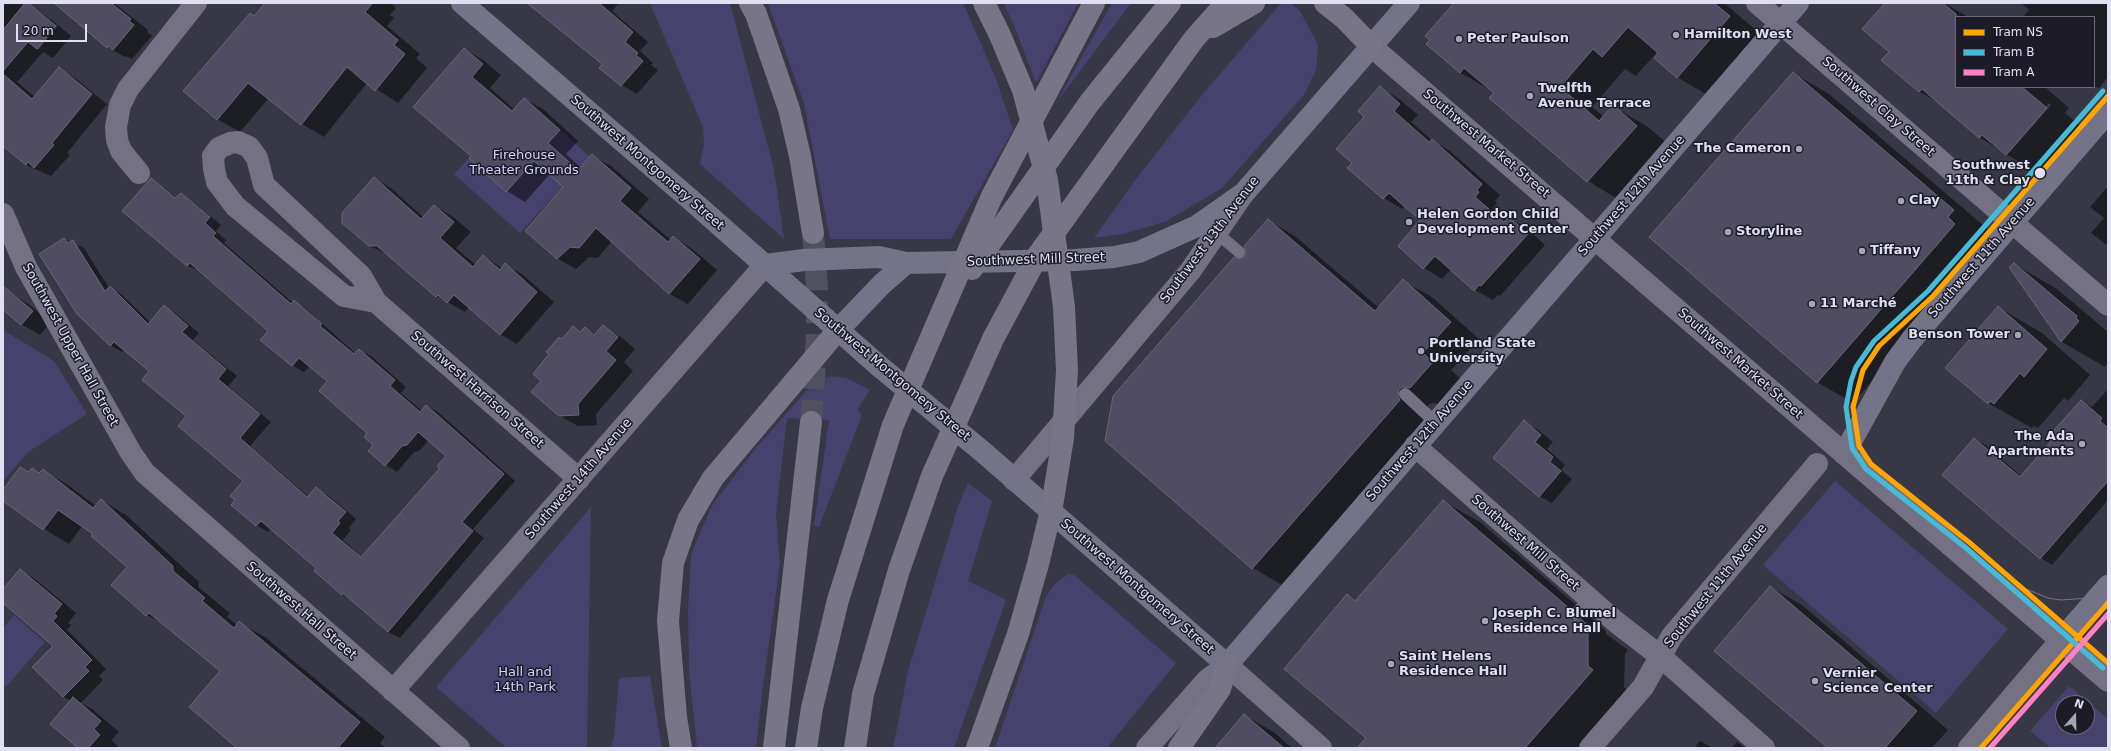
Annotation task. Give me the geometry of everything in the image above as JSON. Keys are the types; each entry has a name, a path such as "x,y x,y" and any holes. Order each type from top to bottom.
{"highway":[{"path":"750,3 756,14 789,109 800,156 813,233"},
{"path":"977,748 1006,668 1038,564 1052,506 1063,438 1067,370 1064,307 1047,180 1023,90 999,33 984,3"},
{"path":"806,748 826,644 861,524 893,426 992,196 1094,3"},
{"path":"945,308 1090,102 1170,3"},
{"path":"855,748 863,694 899,570 932,476 993,339 1038,255 1194,39 1226,3"},
{"path":"1194,39 1254,3"},
{"path":"1325,3 1344,18 1372,47"},
{"path":"681,748 676,718 668,621 673,563 688,520 713,478 838,330"},
{"path":"774,748 811,422"},
{"path":"1179,748 1220,689 1227,665"}],"main road":[{"name":"Southwest Montgomery Street","path":"462,3 765,265 879,366 983,452 1227,665"},
{"name":"Southwest 13th Avenue","path":"1244,193 1409,3"},
{"name":"Southwest Clay Street","path":"1757,3 2108,305"},
{"name":"Southwest 12th Avenue","path":"1227,665 1798,3"},
{"name":"Southwest Market Street","path":"1372,47 1566,212 1595,239 2108,681"},
{"name":"Southwest 11th Avenue","path":"1844,454 1895,362 1912,339 2108,112"},
{"name":"Southwest Mill Street","path":"765,265 804,260 879,257 906,263 1076,260 1114,257 1139,252 1197,226 1244,193"},
{"path":"838,330 882,284 906,263"},
{"path":"2061,640 2108,586"}],"street":[{"path":"139,173 121,151 117,140 116,127 120,105 128,89 196,3"},
{"name":"Southwest Harrison Street","path":"376,302 344,296 235,206 217,182 213,156 219,148 230,143 238,142 249,147 257,158 264,185 361,276 376,302 579,479"},
{"name":"Southwest 13th Avenue","path":"1014,480 1191,270 1244,193"},
{"name":"Southwest Upper Hall Street","path":"3,214 26,267 131,453 145,472"},
{"name":"Southwest 14th Avenue","path":"392,691 765,265"},
{"name":"Southwest Mill Street","path":"1415,446 1582,607 1616,622 1660,656 1764,748"},
{"name":"Southwest 11th Avenue","path":"1590,748 1643,687 1672,636 1817,464"},
{"name":"Southwest Hall Street","path":"145,472 392,691 459,748"},
{"path":"1969,748 2061,640"},
{"name":"Southwest 12th Avenue","path":"1147,748 1207,680 1227,665"},
{"name":"Southwest Montgomery Street","path":"1227,665 1321,748"}],"lane":[{"path":"1217,233 1239,252"},
{"path":"1405,394 1436,423"}],"green space":[{"path":"650,3 730,3 774,169 784,239 700,164 704,145 703,127"},
{"path":"768,3 963,3 995,76 1013,130 951,239 830,239 804,104"},
{"path":"1003,3 1078,3 1036,83 1013,23"},
{"path":"1112,3 1131,3 1056,103"},
{"path":"1281,3 1290,3 1300,11 1318,45 1316,70 1304,95 1222,188 1165,222 1123,234 1094,238 1133,183 1201,96"},
{"name":"Firehouse Theater Grounds","path":"525,97 590,157 520,233 454,174"},
{"path":"3,330 54,361 87,414 28,452 3,481"},
{"path":"830,376 847,378 870,390 857,410 862,415 819,527 814,525 829,420 787,418 776,514 780,564 756,748 697,748 689,671 688,609 691,555 713,504 756,448 808,389 820,380"},
{"path":"1835,481 2008,629 1936,713 1763,565"},
{"path":"968,483 992,501 968,581 1006,600 954,748 893,748 908,671 958,506"},
{"name":"Hall and 14th Park","path":"591,507 587,748 507,748 436,687"},
{"path":"1068,574 1074,575 1176,663 1107,748 995,748 1046,596 1056,583"},
{"path":"14,615 45,642 6,687 3,684 3,628"},
{"path":"650,676 662,748 611,748 614,736 619,678"},
{"path":"2069,686 2080,695 2061,695"},
{"path":"2055,702 2055,735 2095,735 2095,708 2108,719 2108,748 2051,748 2030,731"}],"building":[{"path":"25,3 28,3 56,26 37,49 28,42 3,71 3,30"},
{"path":"54,3 111,3 131,19 129,21 134,25 113,50 108,46 107,48"},
{"path":"265,3 373,3 365,12 398,40 394,45 405,54 375,91 347,67 301,125 248,83 217,120 183,91 250,13 254,16"},
{"path":"527,3 599,3 633,32 625,42 638,53 636,55 643,61 621,86 599,68 602,64"},
{"path":"1454,3 1714,3 1730,16 1677,78 1654,58 1658,53 1628,27 1602,57 1593,49 1560,87 1599,121 1613,105 1637,126 1587,182 1489,98 1494,93 1464,68 1460,73 1426,44 1430,40 1425,36"},
{"path":"1885,3 1943,3 1956,14 1955,88 2023,88 2047,108 2006,155 1982,135 1979,138 1922,89 1919,92 1881,60 1889,52 1862,29"},
{"path":"464,48 483,64 472,77 512,111 524,98 560,130 548,143 578,170 592,154 631,188 620,201 668,242 673,236 700,259 669,294 596,228 579,248 570,247 557,259 525,231 563,187 534,161 506,192 469,158 471,156 413,107"},
{"path":"59,67 92,94 52,143 54,145 34,168 28,162 26,165 3,146 3,74 32,99"},
{"path":"1793,72 1954,210 1948,217 1955,224 1817,383 1649,237"},
{"name":"Helen Gordon Child Development Center","path":"1380,86 1400,104 1394,111 1429,142 1432,139 1482,184 1477,190 1479,192 1475,197 1504,222 1509,217 1528,234 1481,286 1479,285 1474,291 1435,256 1423,269 1398,246 1420,220 1389,193 1383,199 1347,168 1352,163 1336,149 1364,117 1358,111"},
{"path":"374,177 421,219 434,205 454,222 440,238 473,267 483,255 500,270 505,263 537,292 500,335 454,295 447,303 438,295 436,297 377,246 369,246 342,223 342,213"},
{"path":"151,178 175,198 181,193 210,217 205,223 216,233 213,236 291,304 294,300 322,324 320,326 354,354 359,349 395,380 390,386 420,412 426,405 504,474 462,522 473,531 388,632 343,593 342,595 314,571 316,568 261,521 256,526 231,505 235,500 230,496 243,481 178,426 186,416 142,380 149,371 114,342 110,346 77,314 39,254 64,238 68,243 73,240 105,291 110,286 148,324 164,305 188,326 182,332 226,369 218,379 260,414 240,438 307,497 316,487 346,512 338,521 340,523 332,533 361,557 440,468 437,466 446,456 418,432 407,445 402,446 385,466 368,451 373,445 364,437 367,433 319,391 327,381 299,358 292,366 260,340 268,331 190,263 187,266 122,211"},
{"path":"1268,219 1375,311 1403,279 1451,322 1423,353 1433,362 1410,388 1403,387 1399,389 1398,396 1400,400 1252,569 1105,441 1113,396 1234,257 1238,259 1244,257 1246,253 1244,246"},
{"path":"2014,263 2077,316 2076,318 2079,321 2061,342 2009,267"},
{"path":"3,286 33,311 21,325 3,310"},
{"name":"Benson Tower","path":"1998,306 2047,349 2024,377 2020,373 1994,404 1990,401 1988,404 1945,368"},
{"path":"603,325 618,337 606,351 616,360 578,404 579,415 559,416 531,392 541,381 533,374 549,354 546,352 559,337 562,339 573,326 580,332 585,327 594,335"},
{"path":"2081,400 2102,418 2100,421 2108,428 2108,481 2040,559 1942,475 1974,438 2020,477 2052,440 2048,437"},
{"path":"1524,420 1541,435 1535,442 1553,457 1550,462 1561,471 1539,497 1493,458"},
{"path":"20,467 28,472 32,468 39,473 43,469 93,508 101,499 173,566 173,571 205,598 202,601 234,628 239,621 360,722 338,748 237,748 189,707 220,671 149,613 146,616 111,585 127,567 91,536 93,534 58,510 43,530 3,501 3,490"},
{"name":"Joseph C. Blumel Residence Hall","path":"1443,500 1570,609 1569,616 1571,620 1578,621 1581,619 1592,629 1588,633 1588,666 1593,670 1525,748 1357,748 1366,738 1284,669 1347,594 1355,601"},
{"path":"20,569 62,604 54,614 57,616 53,621 92,660 85,667 89,671 63,697 32,667 53,646 3,603 3,589"},
{"name":"Vernier Science Center","path":"1770,586 1917,711 1885,748 1828,748 1714,651"},
{"path":"73,697 101,721 94,729 100,735 88,748 78,748 50,724"},
{"path":"1244,714 1284,748 1215,748"}],"tunnel":[{"path":"811,422 817,335 817,288 813,233"}],"tram line":[{"name":"B","path":"2103,91 1928,291 1874,341 1856,367 1851,381 1846,407 1852,448 1866,469 1966,548 2103,668"},
{"name":"NS","path":"2108,96 1933,296 1879,346 1863,370 1853,407 1859,446 1871,464 1970,543 2108,663"},
{"path":"2019,586 2048,598 2061,600 2089,598 2108,589"},
{"name":"NS","path":"1981,748 2108,603"},
{"name":"A","path":"1990,748 2108,614"}],"place":[{"name":"Hamilton West","path":"1676,35"},
{"name":"Peter Paulson","path":"1459,39"},
{"name":"Twelfth Avenue Terrace","path":"1530,96"},
{"name":"The Cameron","path":"1799,149"},
{"name":"Southwest 11th & Clay","path":"2040,173"},
{"name":"Clay","path":"1901,201"},
{"name":"Helen Gordon Child Development Center","path":"1409,222"},
{"name":"Storyline","path":"1728,232"},
{"name":"Tiffany","path":"1862,251"},
{"name":"11 Marché","path":"1812,304"},
{"name":"Benson Tower","path":"2018,335"},
{"name":"Portland State University","path":"1421,351"},
{"name":"The Ada Apartments","path":"2082,444"},
{"name":"Joseph C. Blumel Residence Hall","path":"1485,621"},
{"name":"Saint Helens Residence Hall","path":"1391,664"},
{"name":"Vernier Science Center","path":"1815,681"}]}
